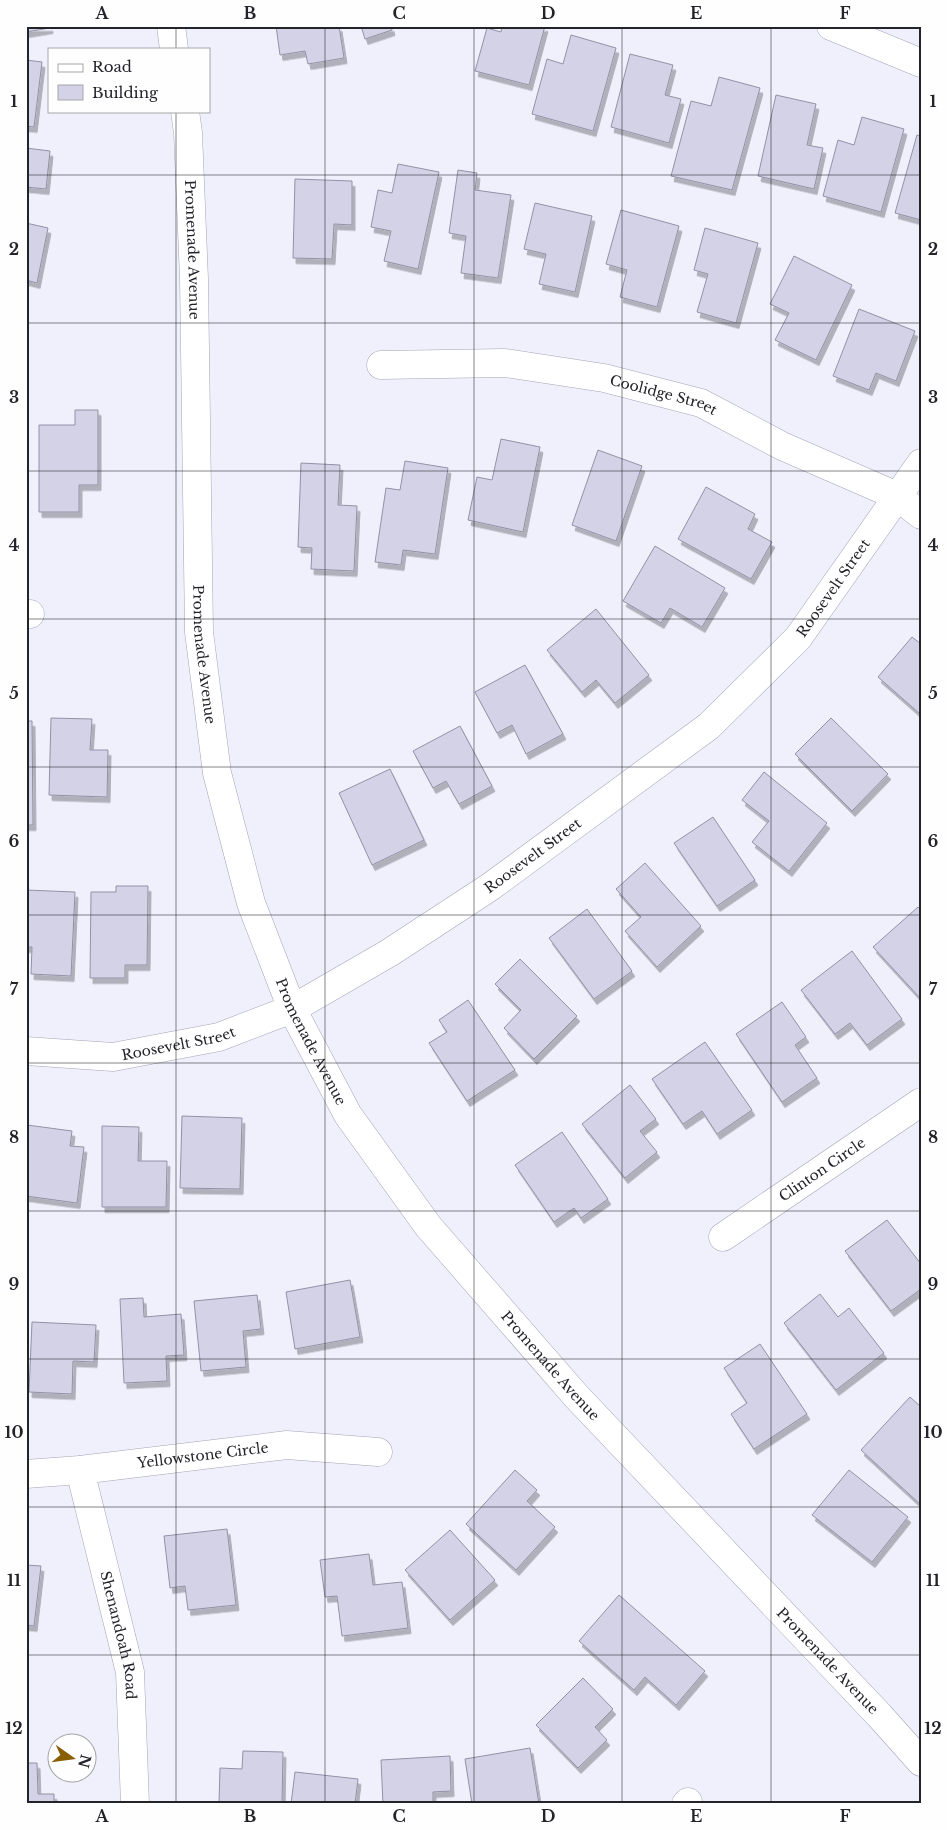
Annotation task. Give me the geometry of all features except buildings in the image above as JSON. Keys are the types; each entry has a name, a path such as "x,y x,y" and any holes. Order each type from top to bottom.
{"street":[{"path":"170,26 174,48"},
{"path":"831,26 921,63"},
{"name":"Promenade Avenue","path":"185,112 188,133 194,279 199,632 217,773 251,902 292,1009 348,1114 428,1226 577,1397 879,1715 921,1762"},
{"name":"Coolidge Street","path":"381,365 505,363 604,378 700,403 782,446 897,496 921,515"},
{"name":"Roosevelt Street","path":"26,1051 112,1057 220,1037 292,1009 389,952 490,887 709,726 798,638 921,463"},
{"name":"Clinton Circle","path":"723,1237 921,1102"},
{"name":"Yellowstone Circle","path":"26,1474 80,1470 288,1445 378,1452"},
{"name":"Shenandoah Road","path":"80,1470 130,1672 135,1804"}]}
